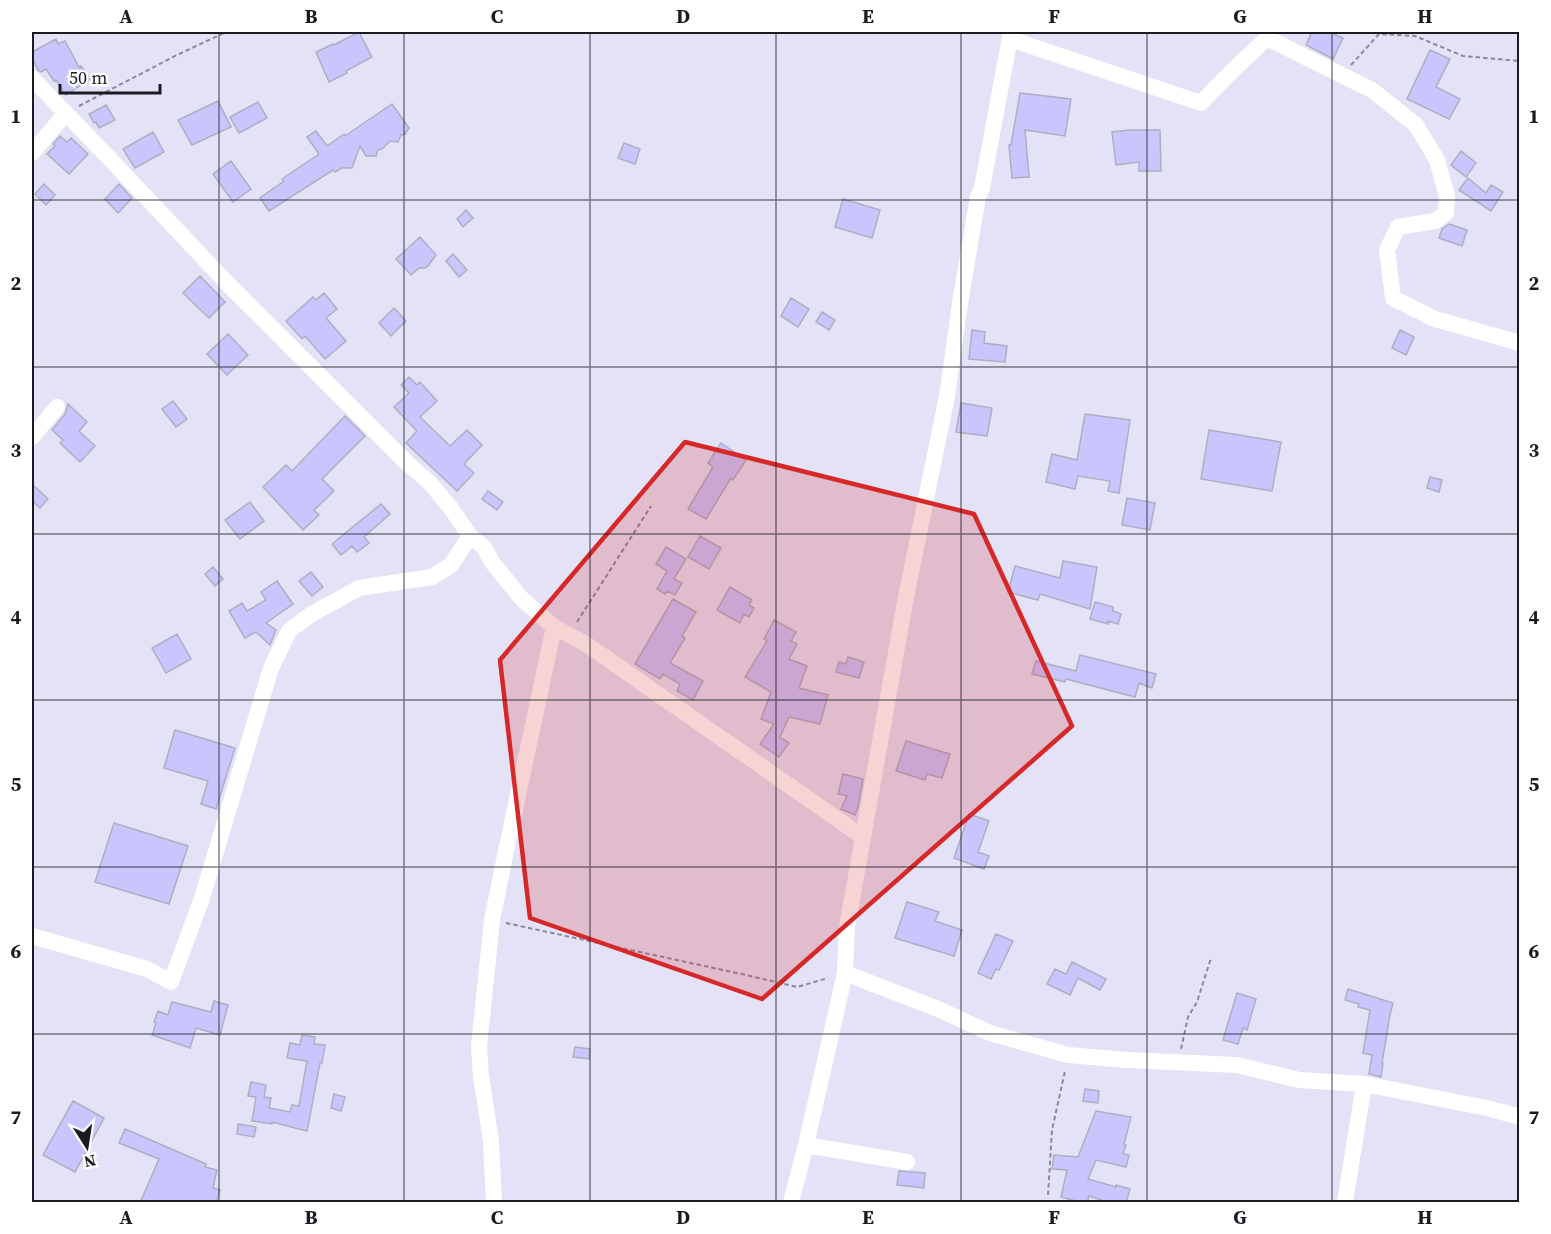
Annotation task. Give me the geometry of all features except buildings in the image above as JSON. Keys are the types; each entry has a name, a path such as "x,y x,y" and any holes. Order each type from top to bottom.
{"street":[{"path":"791,1203 845,973 847,927 884,711 947,396 978,197 982,188 1010,35 1201,103 1268,38 1372,90 1416,125 1437,160 1447,196 1446,213 1434,222 1398,227 1387,250 1393,298 1435,319 1520,343"},
{"path":"32,78 228,285 430,483 470,536 484,547 492,562 520,598 554,627 586,644 863,837"},
{"path":"32,153 66,113"},
{"path":"32,437 57,407"},
{"path":"32,936 147,969 171,982 201,898 270,668 289,632 309,615 358,588 432,577 451,565 470,536"},
{"path":"494,1203 491,1141 479,1046 492,920 554,627"},
{"path":"845,973 939,1008 990,1032 1068,1055 1237,1065 1299,1080 1364,1084 1488,1108 1520,1117"},
{"path":"1345,1203 1364,1084"},
{"path":"806,1145 907,1162"}],"path":[{"path":"66,113 226,32"},
{"path":"1341,75 1379,34 1415,36 1463,56 1520,60"},
{"path":"554,627 576,623 651,506"},
{"path":"492,920 797,987 845,973"},
{"path":"1179,1062 1188,1017 1197,1002 1211,958"},
{"path":"1048,1196 1052,1130 1068,1055"}],"highlighted area":[{"path":"685,442 974,514 1072,726 762,999 530,918 500,660"}]}
